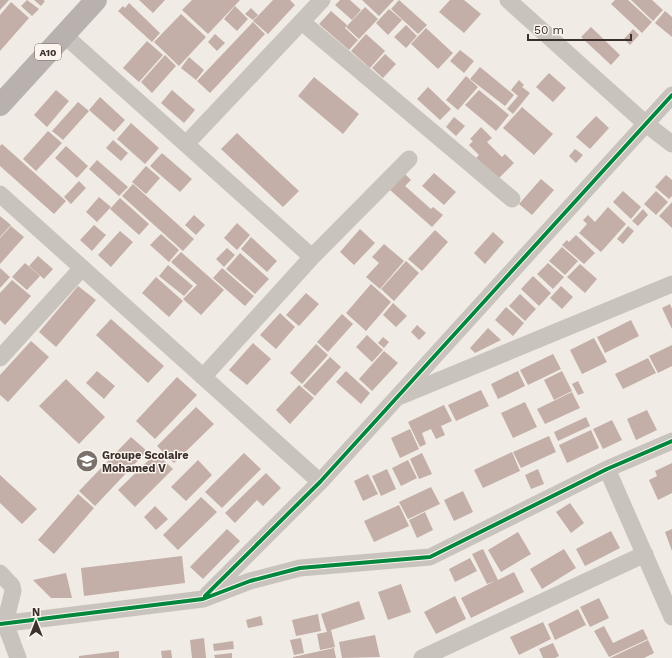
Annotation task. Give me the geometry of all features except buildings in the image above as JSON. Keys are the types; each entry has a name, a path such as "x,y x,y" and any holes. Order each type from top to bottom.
{"main road":[{"name":"A10","path":"0,105 96,0"}],"street":[{"path":"186,144 322,0"},
{"path":"508,0 646,124 672,144"},
{"path":"302,22 512,198"},
{"path":"64,35 312,257"},
{"path":"203,599 320,482 672,95"},
{"path":"204,377 312,257 409,159"},
{"path":"0,194 320,482"},
{"path":"0,358 82,268"},
{"path":"397,398 672,284"},
{"path":"2,624 203,599 250,581 300,568 430,557 607,469 672,441"},
{"path":"607,469 672,617"},
{"path":"422,658 645,554"},
{"path":"0,573 12,586 13,591 2,624 18,658"}],"cycle path":[{"path":"205,596 320,482 672,95"},
{"path":"0,624 203,599 250,581 300,568 430,557 607,469 672,441"}],"place":[{"name":"Groupe Scolaire Mohamed V","path":"87,461"}]}
